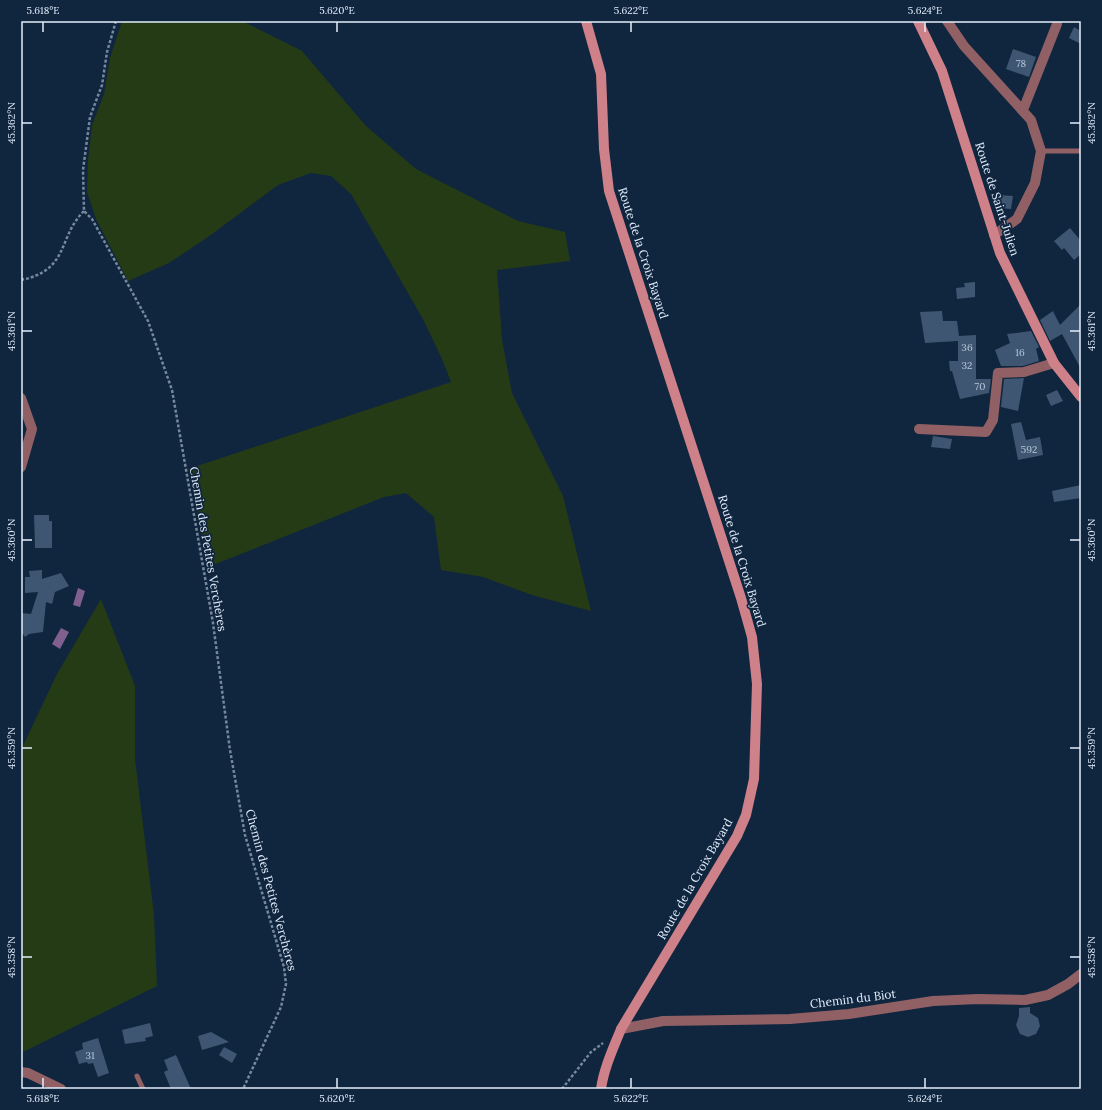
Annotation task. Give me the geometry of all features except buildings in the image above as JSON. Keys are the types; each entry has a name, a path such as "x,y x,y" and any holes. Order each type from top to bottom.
{"main road":[{"name":"Route de la Croix Bayard","path":"586,21 601,74 604,149 609,191 741,598 752,637 757,684 754,779 746,815 737,836 622,1029 609,1057 603,1078 602,1089"},
{"name":"Route de Saint-Julien","path":"918,21 942,71 1000,253 1054,363 1081,397"}],"street":[{"path":"947,21 964,46 1031,120 1041,151 1034,183 1017,219 994,235"},
{"path":"1023,110 1057,24"},
{"path":"919,429 986,432 993,420 998,373 1024,372 1054,363"},
{"path":"21,398 32,429 21,466"},
{"name":"Chemin du Biot","path":"622,1029 663,1021 790,1019 849,1014 933,1001 978,999 1025,1000 1048,995 1068,984 1081,974"},
{"path":"21,1072 28,1073 61,1089"}],"lane":[{"path":"1041,151 1081,151"},
{"path":"137,1076 143,1089"}],"path":[{"path":"21,280 42,273 49,268 56,260 77,218 84,211 83,170 90,117 102,85 107,52 116,21"},
{"name":"Chemin des Petites Verchères","path":"84,211 92,219 148,321 172,390 213,623 230,750 245,835 284,967 286,984 281,1007 244,1089"},
{"path":"562,1089 591,1052 622,1029"}],"green space":[{"path":"122,21 242,21 302,51 366,126 416,169 518,221 565,232 570,261 497,270 502,340 512,393 563,496 591,611 532,595 483,577 441,570 434,517 406,493 384,497 208,567 188,469 451,382 423,319 351,194 331,176 311,173 278,185 208,237 169,263 128,281 96,219 87,192 88,160 92,125 104,94 110,58"},
{"path":"101,599 135,686 135,759 154,915 157,986 25,1051 21,1051 21,750 57,674"}],"shaded area":[{"path":"78,588 85,591 80,607 73,605"},
{"path":"61,628 69,632 60,649 52,644"}]}
